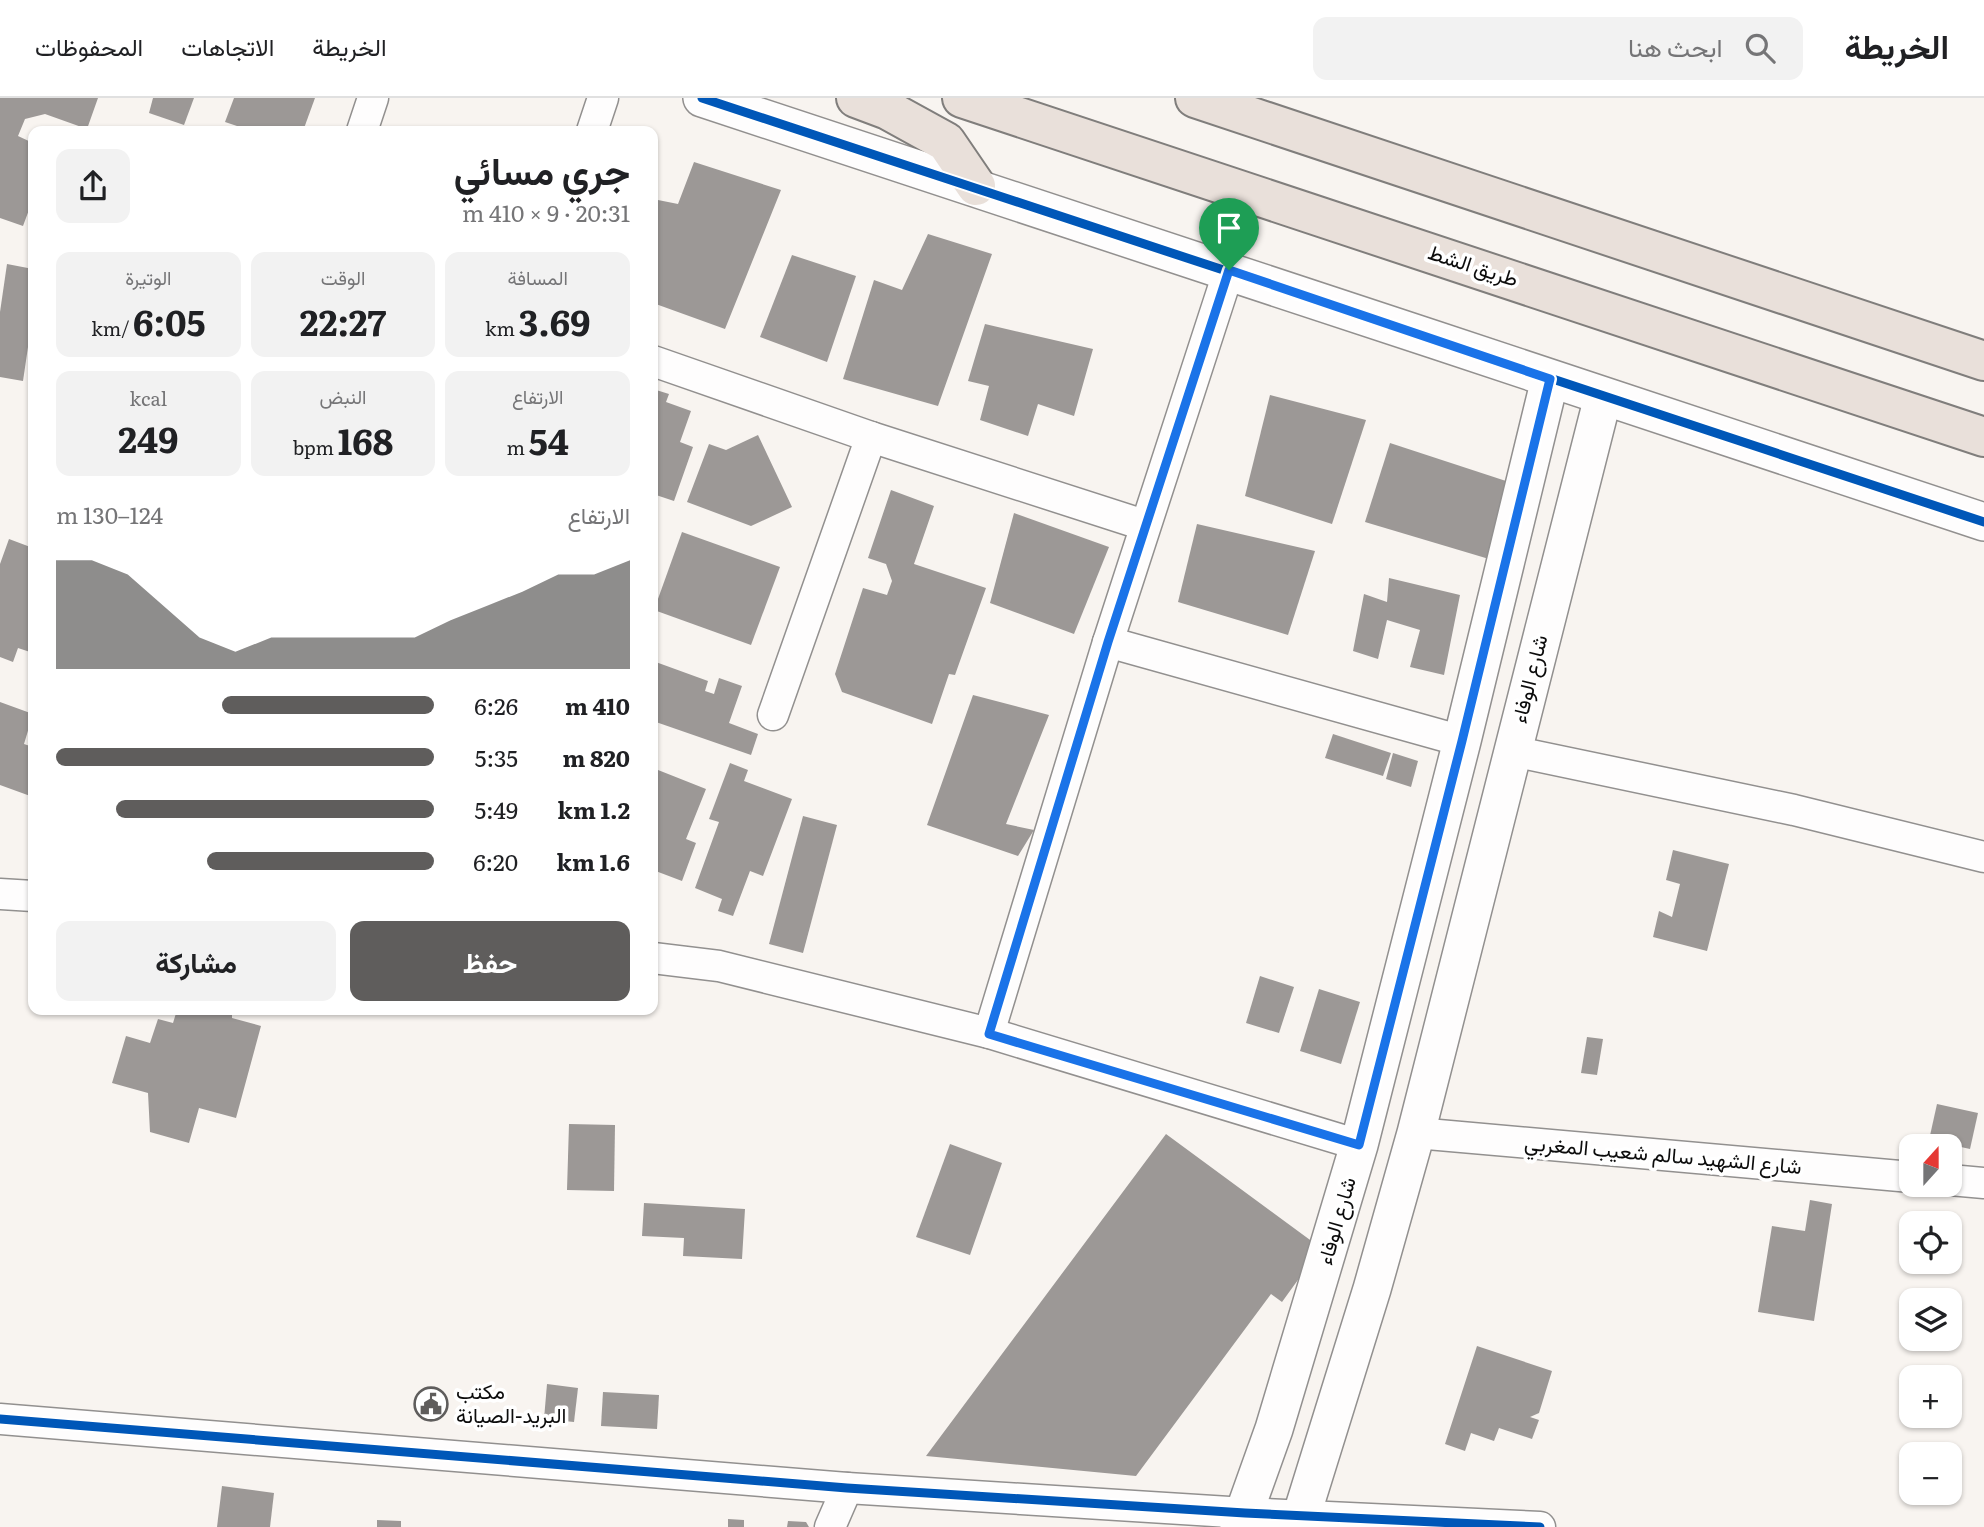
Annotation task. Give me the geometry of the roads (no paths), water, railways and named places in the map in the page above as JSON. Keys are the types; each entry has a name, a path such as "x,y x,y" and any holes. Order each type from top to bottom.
{"main road":[{"path":"856,98 888,110 946,142 976,186"},
{"name":"طريق الشط","path":"962,98 1984,437"},
{"path":"1195,98 1984,361"}],"street":[{"path":"364,126 373,98"},
{"path":"594,126 603,98"},
{"path":"702,98 976,186 1602,397 1984,522"},
{"path":"989,1034 1144,525 1229,270"},
{"path":"658,363 871,437 1144,525"},
{"name":"شارع الوفاء","path":"1242,1520 1306,1326 1359,1145 1462,741 1550,379"},
{"name":"شارع الوفاء","path":"1301,1521 1372,1289 1416,1133 1602,397"},
{"path":"774,715 871,437"},
{"path":"1108,642 1462,741"},
{"path":"1511,751 1794,810 1984,857"},
{"path":"0,894 28,897"},
{"path":"658,959 719,966 989,1034 1359,1145"},
{"name":"شارع الشهيد سالم شعيب المغربي","path":"1416,1133 1899,1176"},
{"path":"1962,1181 1984,1183"},
{"path":"0,1419 1242,1520 1540,1527"},
{"path":"830,1527 847,1488"}],"place":[{"name":"مكتب البريد-الصيانة","path":"431,1404"}]}
